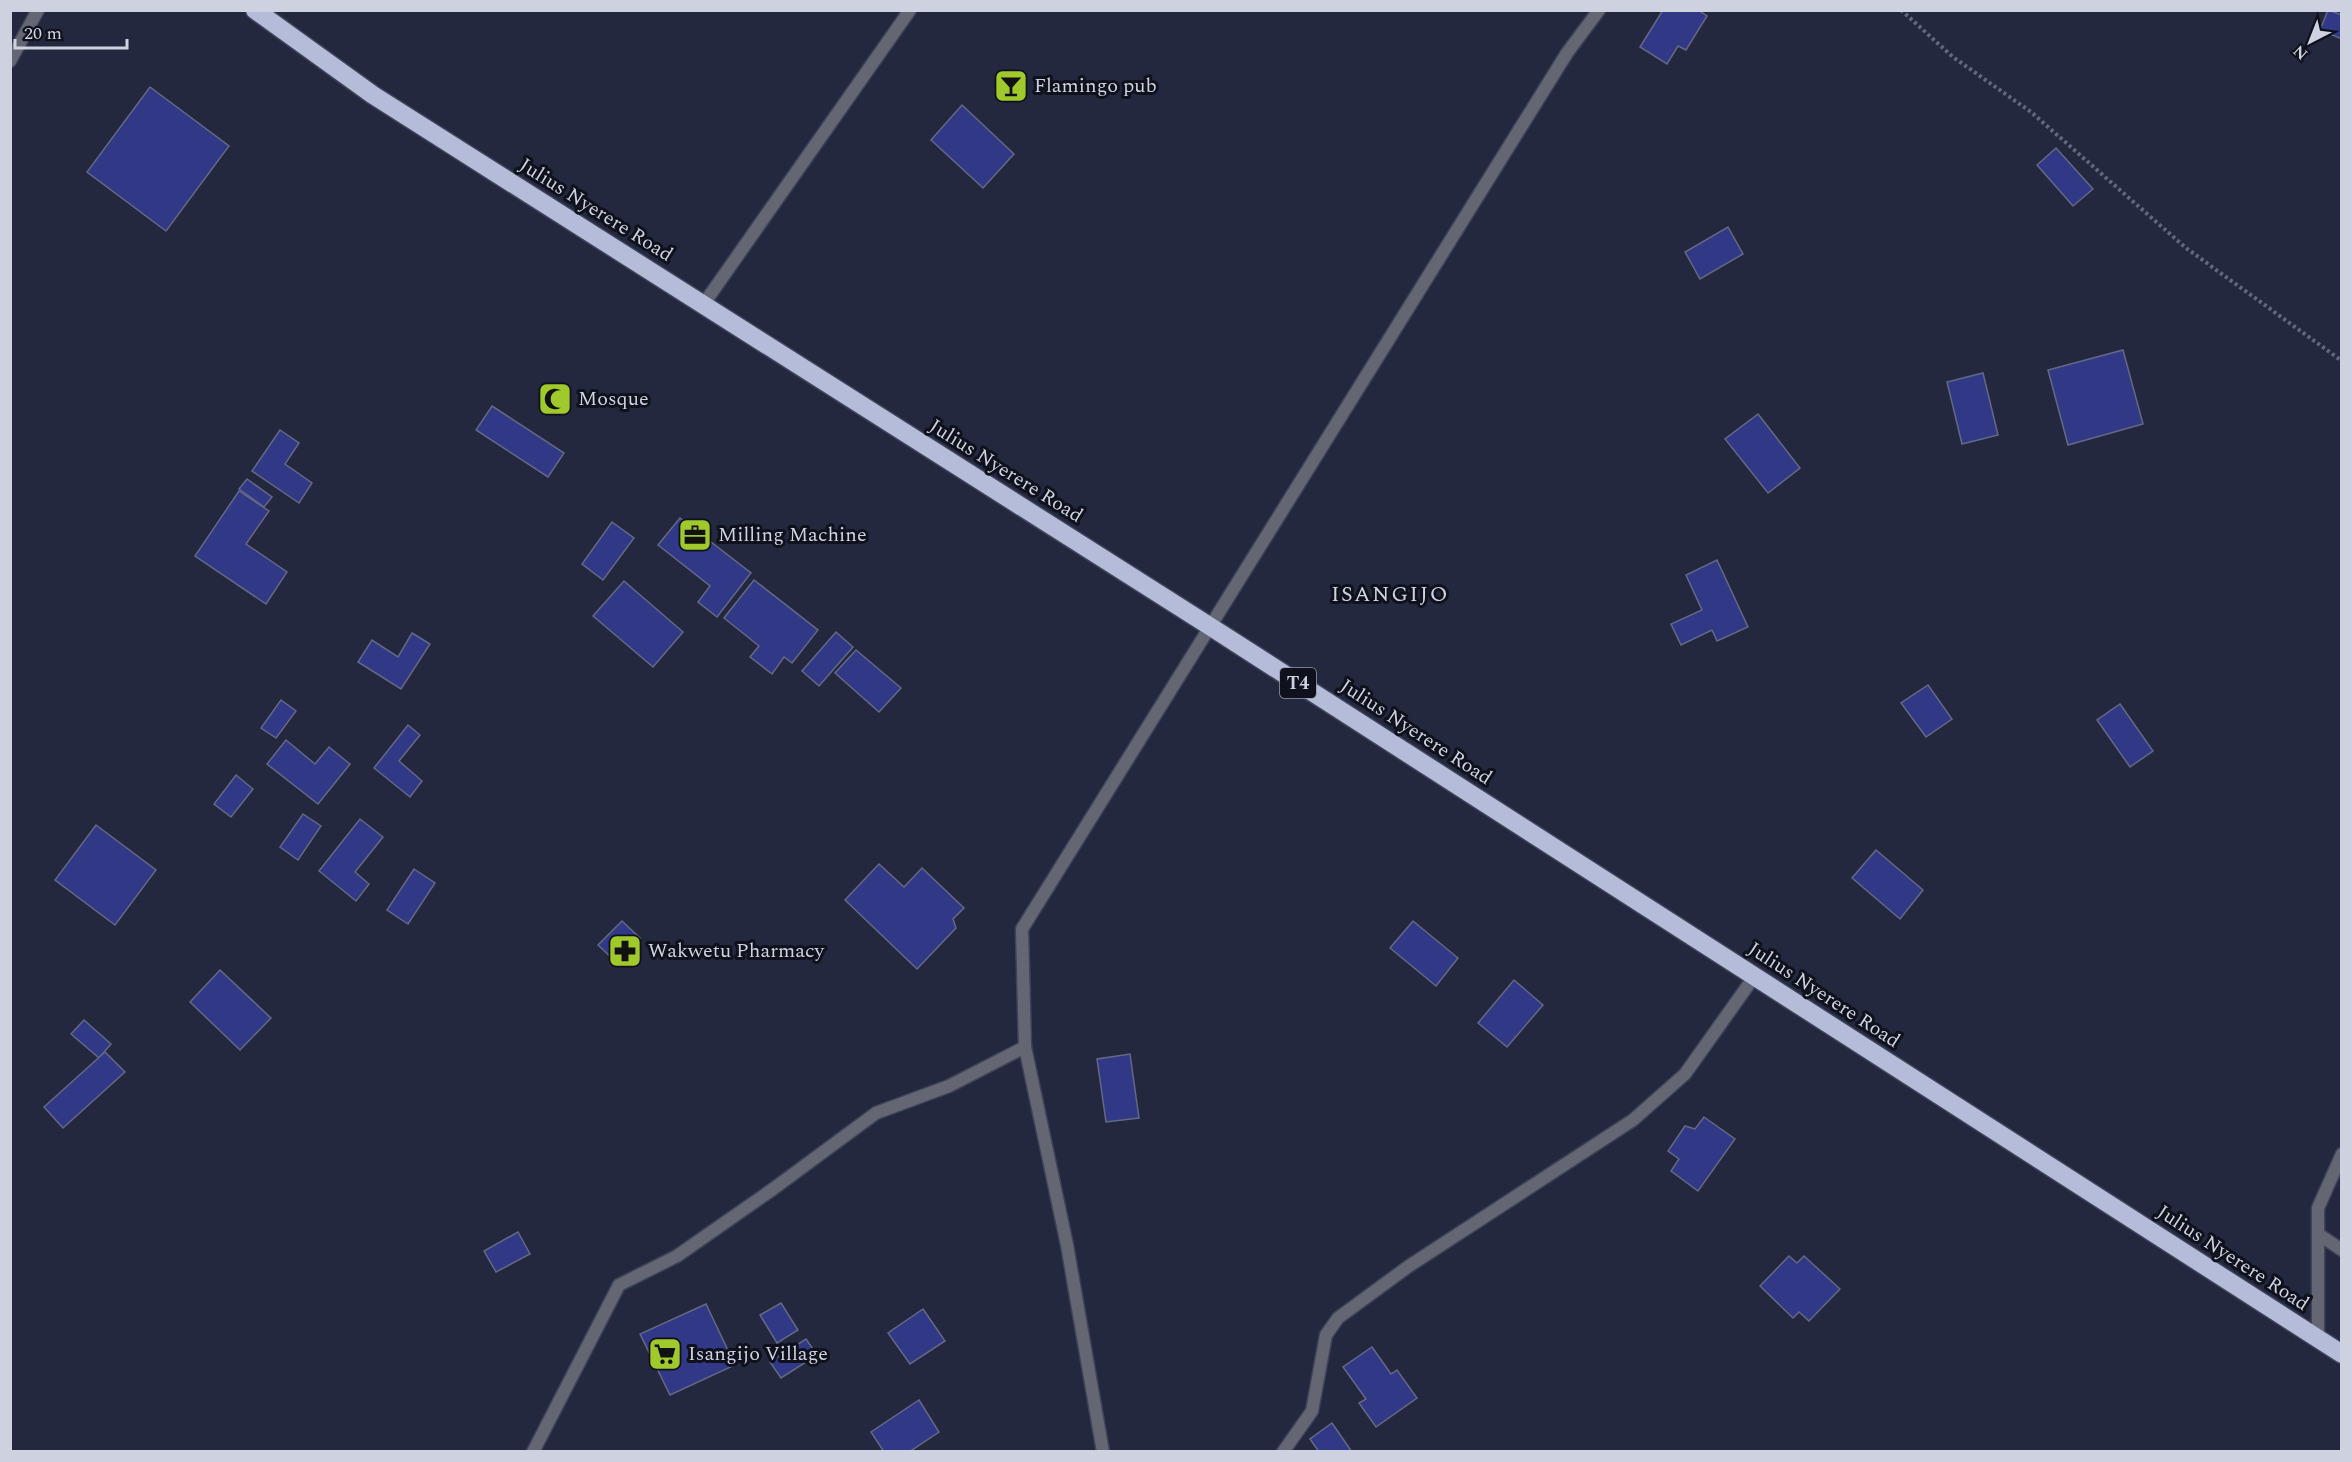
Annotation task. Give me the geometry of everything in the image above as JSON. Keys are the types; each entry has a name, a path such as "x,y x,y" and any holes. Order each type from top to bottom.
{"highway":[{"name":"Julius Nyerere Road","path":"255,10 373,95 1210,627 2342,1354"}],"street":[{"path":"10,61 38,10"},
{"path":"703,305 910,10"},
{"path":"1103,1452 1067,1245 1025,1047 1022,929 1567,53 1599,10"},
{"path":"1283,1452 1312,1411 1326,1335 1338,1318 1409,1266 1633,1120 1685,1074 1754,977"},
{"path":"533,1452 619,1285 677,1256 876,1113 949,1086 1025,1047"},
{"path":"2318,1339 2318,1208 2342,1154"},
{"path":"2318,1234 2342,1250"}],"path":[{"path":"1901,10 1953,57 2031,112 2186,248 2342,361"}],"building":[{"path":"1663,10 1698,10 1707,16 1686,50 1678,46 1667,64 1640,47"},
{"path":"2328,10 2342,15 2342,39 2320,30"},
{"path":"150,87 229,146 166,231 87,172"},
{"path":"962,105 1014,154 983,188 931,140"},
{"path":"2056,148 2093,189 2073,206 2037,165"},
{"path":"1728,227 1743,254 1700,279 1685,252"},
{"path":"2123,350 2143,424 2068,445 2048,370"},
{"path":"1983,373 1998,435 1962,444 1947,382"},
{"path":"492,406 564,453 548,477 476,430"},
{"path":"1758,414 1800,468 1768,493 1725,439"},
{"path":"280,430 299,443 285,464 312,483 299,503 252,471"},
{"path":"247,479 272,497 264,507 239,489"},
{"path":"239,491 269,511 246,544 287,572 266,604 195,556"},
{"path":"680,518 751,573 717,617 698,602 710,586 658,545"},
{"path":"612,522 634,538 603,580 582,564"},
{"path":"1717,560 1748,627 1717,641 1712,630 1681,645 1671,624 1702,610 1686,575"},
{"path":"754,580 818,630 792,663 784,657 772,674 750,657 759,646 724,618"},
{"path":"624,581 683,632 653,667 593,616"},
{"path":"836,632 853,647 819,686 802,671"},
{"path":"412,633 430,644 401,689 358,662 372,640 398,657"},
{"path":"856,650 901,688 879,712 835,673"},
{"path":"1928,685 1952,719 1926,737 1901,703"},
{"path":"281,700 296,711 276,738 261,728"},
{"path":"2120,704 2153,751 2130,767 2097,720"},
{"path":"408,725 420,735 399,761 422,781 410,797 374,768"},
{"path":"286,740 315,764 329,747 350,764 318,804 267,764"},
{"path":"236,775 253,789 231,817 214,804"},
{"path":"303,814 321,826 298,860 280,847"},
{"path":"360,819 383,837 355,872 369,884 356,901 319,871"},
{"path":"96,825 156,870 115,925 55,880"},
{"path":"1876,850 1923,890 1900,919 1852,878"},
{"path":"879,864 904,887 922,868 964,908 953,919 956,928 917,969 845,900"},
{"path":"414,869 435,883 408,924 387,910"},
{"path":"622,921 640,938 617,963 598,945"},
{"path":"1413,921 1458,958 1436,986 1390,948"},
{"path":"220,970 271,1018 240,1050 190,1002"},
{"path":"1514,980 1543,1005 1507,1047 1478,1023"},
{"path":"84,1020 111,1044 99,1058 71,1034"},
{"path":"105,1052 125,1072 63,1128 44,1107"},
{"path":"1130,1054 1139,1118 1106,1122 1097,1059"},
{"path":"1704,1117 1735,1139 1698,1191 1671,1171 1679,1159 1668,1151 1685,1126 1695,1129"},
{"path":"518,1232 530,1254 496,1272 484,1251"},
{"path":"1789,1256 1797,1263 1804,1256 1840,1289 1809,1321 1799,1312 1793,1318 1760,1286"},
{"path":"781,1303 798,1330 777,1343 760,1315"},
{"path":"706,1304 735,1365 670,1395 640,1334"},
{"path":"923,1309 945,1341 910,1364 888,1333"},
{"path":"806,1339 817,1355 781,1378 770,1362"},
{"path":"1372,1347 1391,1374 1397,1370 1417,1398 1376,1427 1359,1403 1366,1399 1343,1367"},
{"path":"919,1400 939,1432 909,1452 884,1452 871,1432"},
{"path":"1332,1423 1352,1452 1319,1452 1310,1439"}],"place":[{"name":"Flamingo pub","path":"1011,86"},
{"name":"Mosque","path":"555,399"},
{"name":"Milling Machine","path":"695,535"},
{"name":"Wakwetu Pharmacy","path":"625,951"},
{"name":"Isangijo Village","path":"665,1354"}],"district":[{"name":"ISANGIJO","path":"1390,594"}]}
